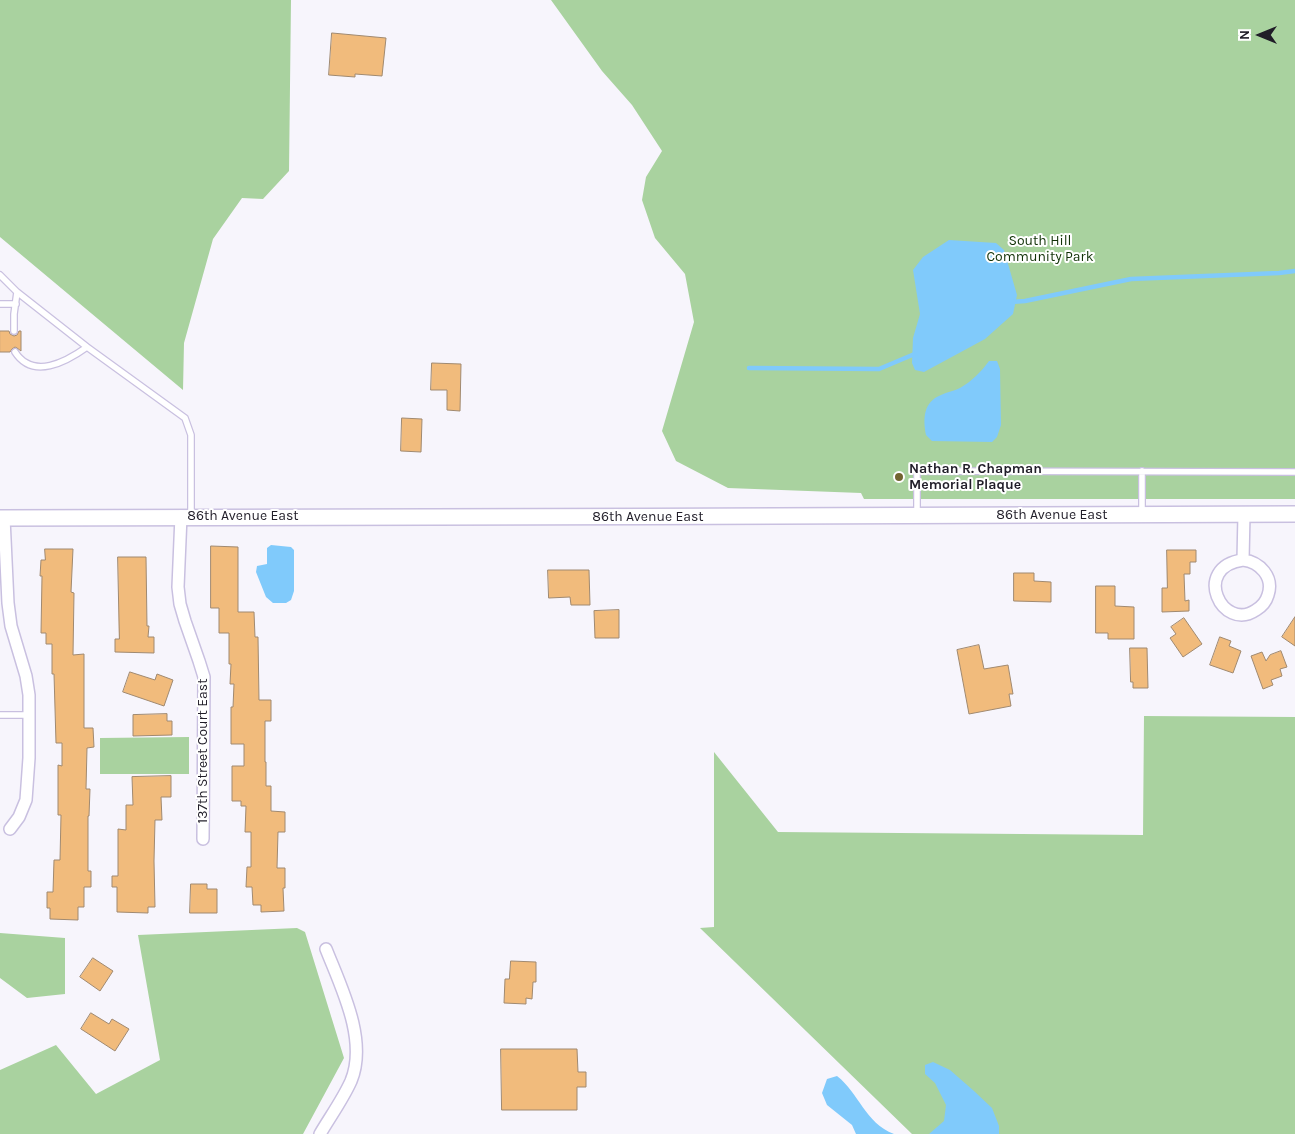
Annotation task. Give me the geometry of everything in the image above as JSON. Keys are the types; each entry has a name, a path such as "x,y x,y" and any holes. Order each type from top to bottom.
{"street":[{"path":"1243,560 1244,514"},
{"name":"86th Avenue East","path":"2,518 1295,514"},
{"name":"137th Street Court East","path":"186,516 178,587 180,604 204,677 203,840"},
{"path":"2,518 8,603 29,695 29,758 26,800 19,817 10,829"},
{"path":"1243,560 1254,563 1262,569 1268,579 1269,587 1268,595 1261,607 1253,612 1242,614 1234,613 1222,606 1217,598 1215,581 1218,574 1227,564 1243,560"},
{"path":"320,1134 352,1079 356,1061 354,1029 347,1003 326,949"}],"lane":[{"path":"0,275 17,292 87,347 185,418 191,435 186,516"},
{"path":"14,331 17,292"},
{"path":"0,304 16,304"},
{"path":"15,352 26,364 50,366 63,362 87,347"},
{"path":"917,516 917,471 1295,472"},
{"path":"1142,471 1142,514"},
{"path":"0,715 29,715"}],"green space":[{"path":"0,0 291,0 289,171 263,199 242,198 213,239 184,343 183,390 0,237"},
{"name":"South Hill Community Park","path":"551,0 1295,0 1295,499 864,499 861,493 728,488 676,461 662,431 694,322 685,274 655,238 642,200 646,177 662,151 632,105 602,71"},
{"path":"1144,716 1295,717 1295,1134 912,1134 700,928 714,927 714,752 778,832 1143,835"},
{"path":"189,737 189,774 100,774 100,738"},
{"path":"297,928 305,932 344,1058 303,1134 0,1134 0,1070 56,1045 96,1094 160,1060 138,935"},
{"path":"0,933 65,938 65,994 27,998 0,978"}],"water":[{"path":"949,240 996,243 1004,250 1017,295 1013,314 985,339 924,372 915,370 912,363 913,338 920,314 913,270 923,257"},
{"path":"989,361 997,361 1000,369 1001,425 997,437 992,442 932,441 926,435 925,423 926,412 931,402 935,398 964,385 976,376"},
{"path":"271,545 291,547 294,550 294,591 291,600 286,603 273,603 266,597 256,572 257,566 267,564 267,548"},
{"path":"933,1062 950,1070 992,1108 999,1126 999,1134 929,1134 944,1121 946,1105 935,1083 925,1074 925,1065"},
{"path":"837,1076 845,1083 876,1123 894,1134 856,1134 852,1125 827,1105 822,1093 827,1079"}],"building":[{"path":"332,33 386,38 382,76 355,74 355,77 329,75"},
{"path":"0,331 9,331 14,336 21,331 21,351 15,347 10,352 0,352"},
{"path":"432,363 461,364 460,411 447,410 447,390 431,390"},
{"path":"402,418 422,419 421,452 401,451"},
{"path":"211,546 238,547 238,612 254,612 255,637 258,637 259,700 271,700 271,721 265,721 266,786 271,786 271,811 285,812 285,832 278,832 277,868 285,868 285,888 283,888 284,911 261,912 261,905 253,905 252,887 246,887 247,867 251,867 251,832 245,832 246,806 241,806 241,801 232,801 232,766 244,766 244,744 231,744 231,707 233,707 234,684 230,684 229,633 219,633 219,608 211,608"},
{"path":"45,549 73,549 71,592 74,593 73,655 84,654 84,728 93,728 94,747 87,748 86,789 90,789 88,871 91,871 91,887 84,887 84,907 78,907 78,920 50,919 50,908 47,908 47,892 53,892 54,860 60,860 61,815 58,815 58,765 62,766 62,743 56,743 52,644 46,644 46,633 41,633 42,576 40,576 41,560 45,560"},
{"path":"1167,550 1196,550 1196,562 1190,562 1190,574 1184,574 1185,601 1189,600 1189,611 1162,612 1162,588 1167,588"},
{"path":"118,557 146,557 147,626 149,626 148,637 154,637 154,653 115,652 115,639 119,639"},
{"path":"548,570 589,570 590,605 571,605 570,597 549,598"},
{"path":"1014,573 1034,573 1034,581 1051,582 1051,602 1014,601"},
{"path":"1096,586 1115,586 1115,606 1134,607 1134,639 1108,639 1108,633 1096,633"},
{"path":"619,610 619,638 595,638 594,611"},
{"path":"1295,617 1295,646 1282,637"},
{"path":"1184,618 1202,644 1183,657 1170,638 1176,634 1171,627"},
{"path":"1220,637 1231,641 1229,646 1241,651 1233,673 1210,665"},
{"path":"979,645 984,669 1008,665 1013,694 1009,694 1011,706 969,714 957,650"},
{"path":"1130,648 1147,648 1148,688 1133,688 1133,682 1131,682"},
{"path":"1281,651 1287,667 1280,669 1282,676 1271,680 1273,685 1263,689 1251,656 1262,652 1266,661 1270,655"},
{"path":"130,672 155,680 157,674 173,680 164,706 123,692"},
{"path":"167,714 167,721 172,721 172,735 133,736 133,715"},
{"path":"171,776 171,797 161,797 162,820 155,820 155,907 148,907 148,913 117,912 117,887 112,887 112,876 118,876 118,829 126,830 126,805 133,805 132,777"},
{"path":"191,884 207,884 207,889 217,889 217,913 190,913"},
{"path":"93,958 113,971 100,991 80,977"},
{"path":"511,961 536,962 536,982 533,982 532,999 526,998 526,1004 504,1003 505,979 509,979"},
{"path":"91,1013 109,1024 112,1019 129,1029 115,1051 81,1029"},
{"path":"501,1049 577,1049 578,1072 586,1072 586,1087 577,1087 577,1110 502,1110"}],"waterway":[{"path":"1011,302 1025,301 1131,279 1295,271"},
{"path":"749,368 879,369 917,353"}],"place":[{"name":"Nathan R. Chapman Memorial Plaque","path":"899,477"}]}
